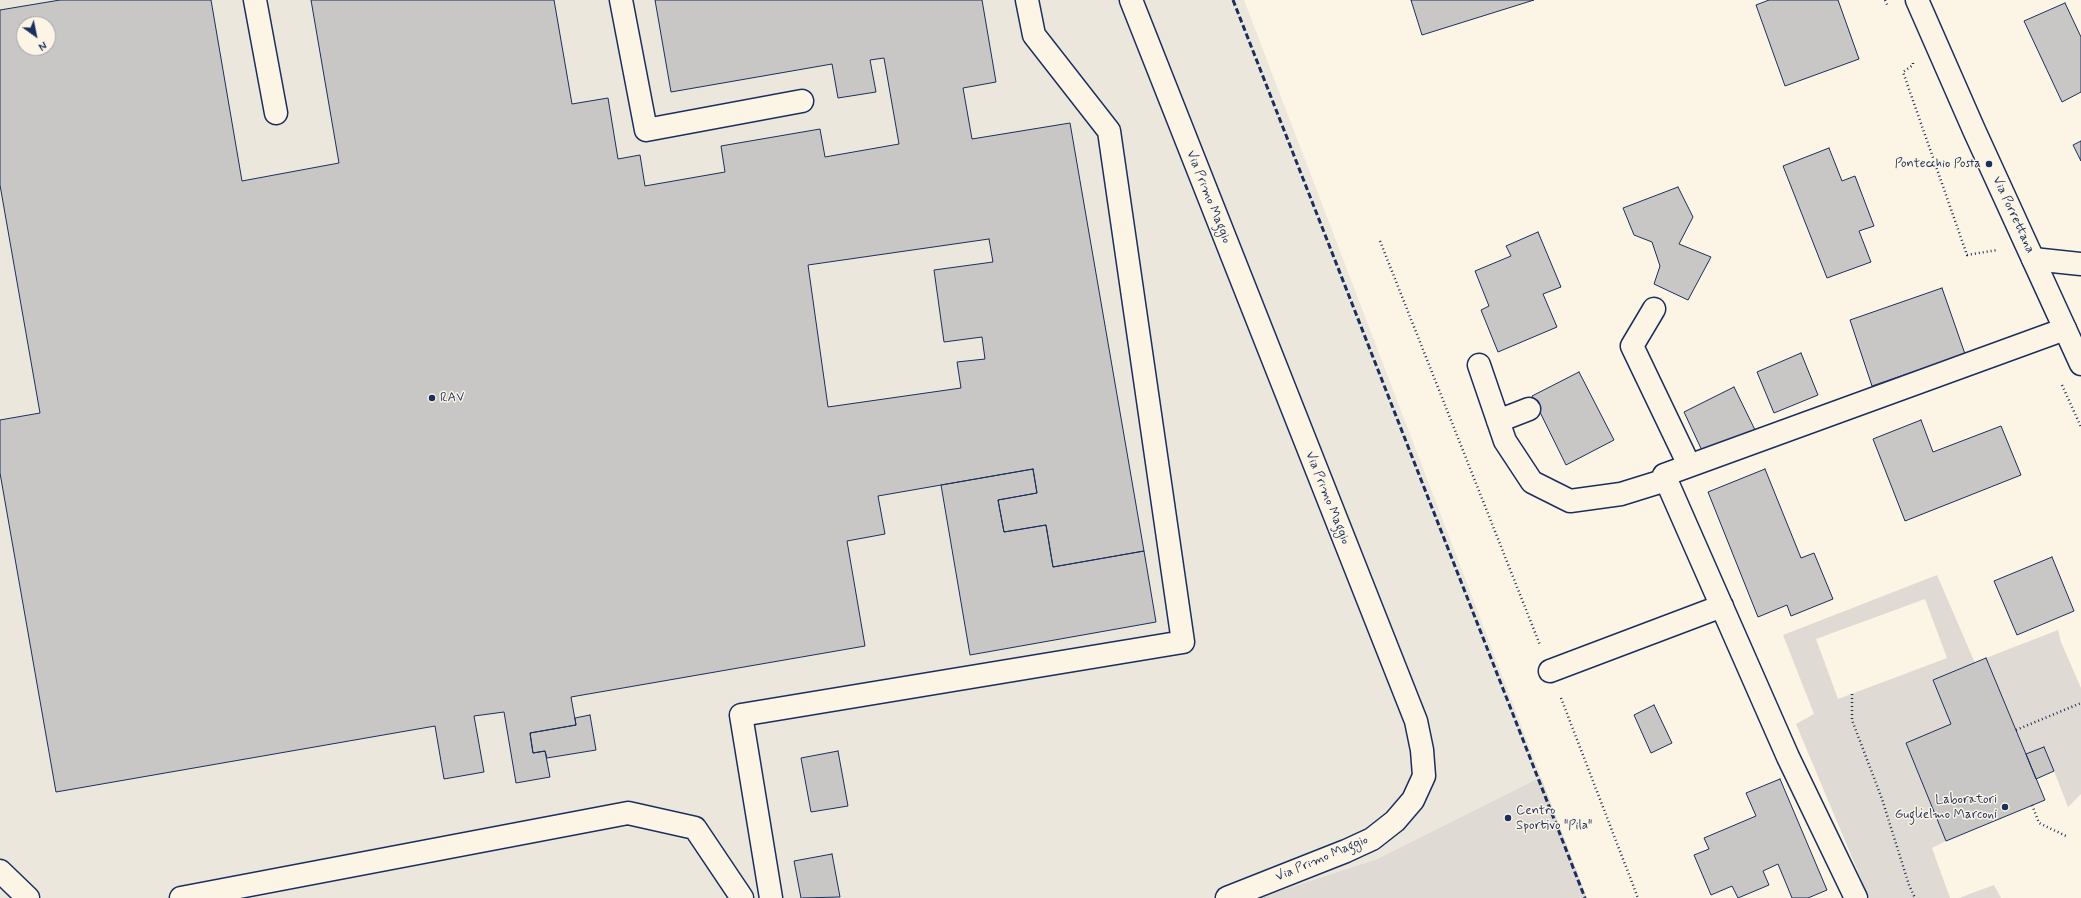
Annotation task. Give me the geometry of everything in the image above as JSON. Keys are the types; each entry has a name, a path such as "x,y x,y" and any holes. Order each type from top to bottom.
{"street":[{"path":"255,0 276,112"},
{"path":"621,0 646,130 802,101"},
{"path":"771,898 741,715 1183,642 1109,131 1034,35 1027,0"},
{"name":"Via Primo Maggio","path":"1131,0 1416,721 1422,750 1424,776 1413,800 1395,821 1378,834 1346,851 1227,898"},
{"name":"Via Porrettana","path":"1917,0 2033,259 2075,346"},
{"path":"2033,259 2081,264"},
{"path":"1654,310 1632,346 1689,465"},
{"path":"1856,898 1788,757 1664,475 1689,465 2075,346"},
{"path":"1479,365 1505,441 1532,482 1570,501 1621,494 1666,480"},
{"path":"1498,421 1530,409"},
{"path":"1550,671 1722,606"},
{"path":"181,898 628,813 695,828 742,898"},
{"path":"0,871 28,898"}],"path":[{"path":"1885,0 1891,14"},
{"path":"1910,58 1913,65 1903,72 1967,254 2000,249"},
{"path":"1380,241 1638,898"},
{"path":"2059,379 2081,427"},
{"path":"1852,694 1852,720 1882,799 1909,885 1915,898"},
{"path":"2016,730 2081,703"},
{"path":"2032,805 2039,823 2068,837"}],"shaded area":[{"path":"0,0 1244,0 1541,777 1377,859 1258,898 0,898"},
{"path":"1937,575 1975,663 1933,680 1951,724 1906,743 1946,841 1932,848 1950,898 1869,898 1796,724 1814,714 1783,635","holes":["1925,599 1947,658 1838,699 1816,639"]},
{"path":"2058,630 2061,642 2081,688 2081,794 2068,807 2054,771 2036,779 1986,658"},
{"name":"Centro Sportivo \"Pila\"","path":"1541,777 1587,898 1258,898 1377,859"},
{"path":"1994,885 2001,898 1959,898"}],"building":[{"name":"RAV","path":"60,0 211,0 242,181 339,163 311,0 554,0 572,104 608,98 618,159 640,155 645,186 725,172 721,146 820,129 825,157 899,144 884,58 870,60 876,92 838,98 832,64 671,92 655,0 982,0 996,82 963,88 972,139 1070,123 1144,551 1053,567 1046,525 1004,532 998,500 1037,493 1033,469 878,496 885,534 847,541 865,646 571,697 576,725 530,733 533,753 545,751 550,777 516,783 504,712 474,716 484,772 444,779 435,726 56,792 0,473 0,420 40,413 0,185 0,10","holes":["989,239 993,262 934,270 944,342 982,337 985,359 957,362 961,388 828,407 808,265"]},
{"path":"1411,0 1534,0 1422,35"},
{"path":"1769,0 1838,0 1859,59 1785,86 1756,5"},
{"path":"2065,3 2081,37 2081,92 2062,102 2024,21"},
{"path":"2081,141 2081,161 2073,145"},
{"path":"1829,148 1842,181 1855,176 1874,226 1859,231 1871,262 1827,278 1783,166"},
{"path":"1678,187 1693,217 1679,244 1711,257 1688,300 1654,284 1660,266 1652,242 1634,235 1623,208"},
{"path":"1538,232 1561,287 1543,294 1557,327 1498,352 1481,310 1489,306 1475,271 1511,256 1506,246"},
{"path":"1942,288 1965,354 1872,386 1850,320"},
{"path":"1801,353 1818,395 1774,413 1757,372"},
{"path":"1579,372 1614,440 1566,465 1532,396"},
{"path":"1734,387 1756,432 1705,457 1684,412"},
{"path":"1921,420 1933,452 2001,426 2021,475 1905,521 1873,439"},
{"path":"1033,469 1037,493 998,500 1004,532 1046,525 1053,567 1144,551 1156,622 970,655 941,485"},
{"path":"1765,469 1801,558 1814,553 1833,599 1791,616 1787,605 1758,617 1708,492"},
{"path":"2052,557 2074,611 2017,635 1994,581"},
{"path":"1986,658 2045,800 1946,841 1906,743 1951,724 1933,680"},
{"path":"1654,705 1672,743 1651,753 1634,715"},
{"path":"590,715 596,750 547,758 545,751 533,753 530,733 576,725 575,718"},
{"path":"2044,747 2054,771 2036,779 2026,754"},
{"path":"838,751 848,806 811,812 801,758"},
{"path":"1780,779 1827,890 1808,898 1792,898 1778,864 1763,871 1769,885 1738,898 1732,886 1711,895 1694,855 1709,849 1704,838 1756,816 1746,793"},
{"path":"832,854 840,897 801,898 794,861"}],"railway":[{"path":"1233,0 1585,898"}],"place":[{"name":"Pontecchio Posta","path":"1989,164"},
{"name":"RAV","path":"432,398"},
{"name":"Laboratori Guglielmo Marconi","path":"2005,807"},
{"name":"Centro Sportivo \"Pila\"","path":"1508,818"}]}
